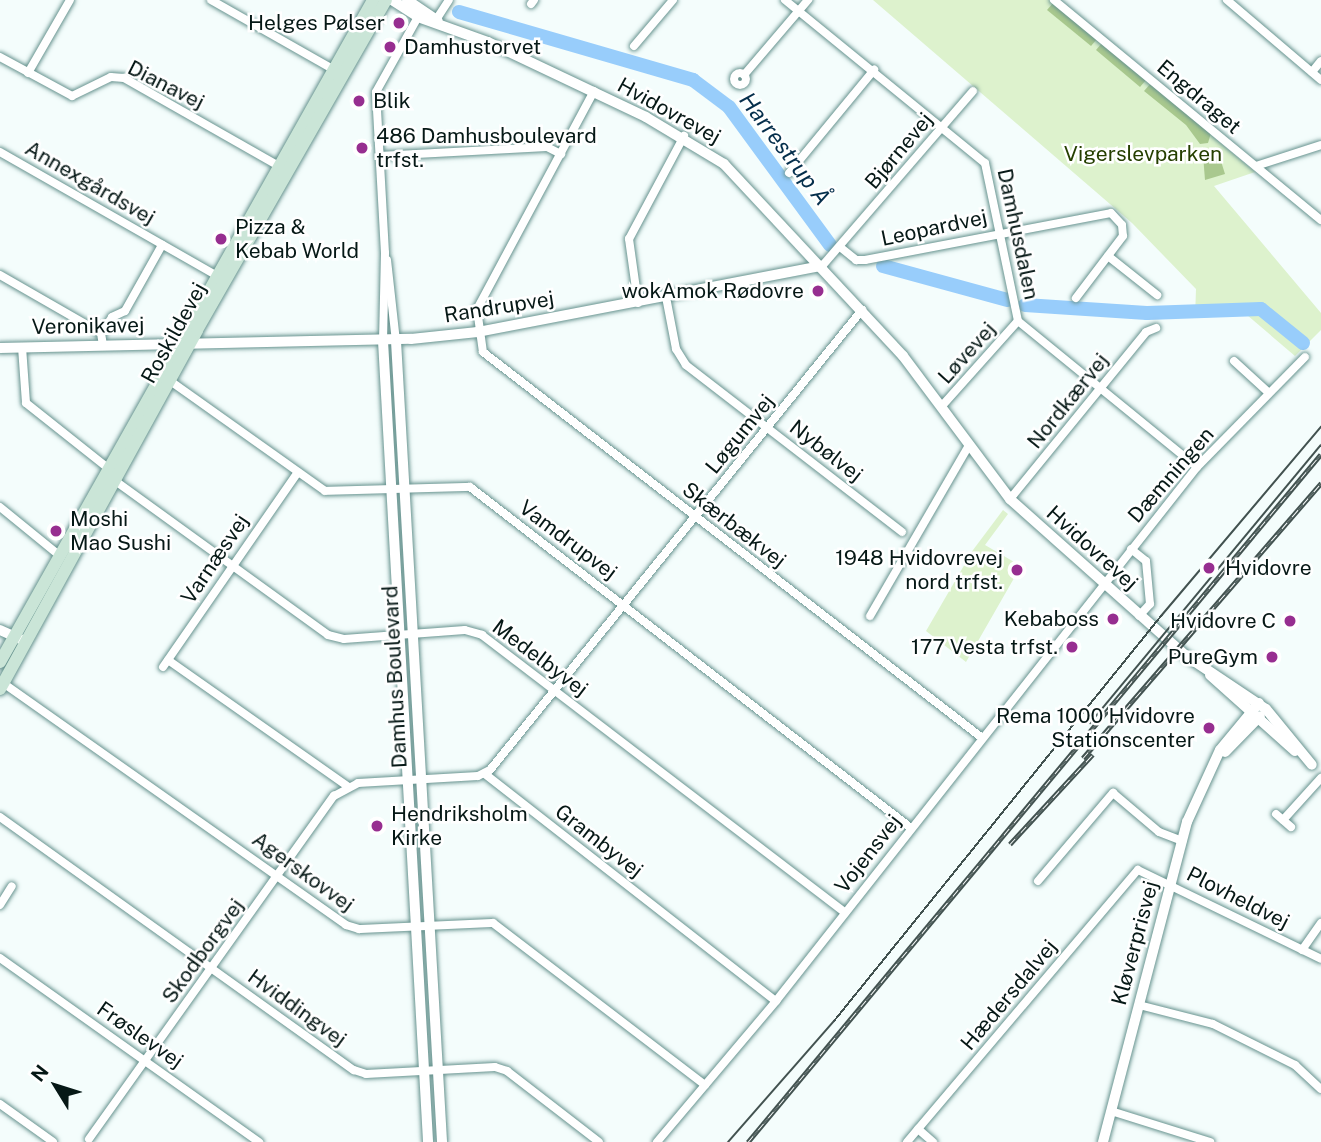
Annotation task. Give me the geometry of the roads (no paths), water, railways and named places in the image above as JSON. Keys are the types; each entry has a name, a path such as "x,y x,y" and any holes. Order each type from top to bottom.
{"main road":[{"name":"Roskildevej","path":"0,662 14,643 111,475 338,72 373,0"},
{"name":"Roskildevej","path":"2,686 14,643 60,556 169,380 183,343 216,275 277,165 386,0"}],"street":[{"path":"29,73 70,0"},
{"path":"211,0 338,72"},
{"name":"Hvidovrevej","path":"392,0 418,17 439,23 594,91 684,136 751,188 862,310 941,407 1010,499 1139,616 1202,667 1253,716 1312,765"},
{"name":"Hvidovrevej","path":"407,0 439,23"},
{"path":"439,23 449,0"},
{"path":"634,46 673,0"},
{"name":"Damhusdalen","path":"785,0 985,163 1018,321 1197,467"},
{"path":"744,75 808,0"},
{"name":"Engdraget","path":"1054,0 1321,220"},
{"path":"1227,0 1321,80"},
{"name":"Damhus Boulevard","path":"418,17 376,92 376,112 385,253 396,341 412,634 419,779 424,1070 428,1142"},
{"name":"Dianavej","path":"0,57 72,96 111,77 124,78 277,165"},
{"path":"1312,72 1321,61"},
{"path":"789,173 874,70"},
{"name":"Bjørnevej","path":"822,266 973,90"},
{"path":"478,332 477,309 594,91"},
{"path":"638,303 629,239 684,136"},
{"path":"1256,166 1321,145"},
{"path":"379,156 547,147 561,154"},
{"name":"Annexgårdsvej","path":"0,152 216,275"},
{"name":"Leopardvej","path":"840,247 861,261 1111,213 1124,233 1076,298"},
{"name":"Annexgårdsvej","path":"102,333 111,317 125,312 162,245"},
{"name":"Damhus Boulevard","path":"385,253 383,341 407,780 439,1070 442,1142"},
{"path":"1108,256 1157,295"},
{"name":"Randrupvej","path":"183,343 396,341 478,332 822,266"},
{"path":"0,275 102,333 103,346"},
{"name":"Nybølvej","path":"666,298 679,357 766,428 902,532"},
{"name":"Løgumvej","path":"485,774 862,310"},
{"name":"Løvevej","path":"941,407 1018,321"},
{"name":"Nordkærvej","path":"1010,499 1146,332 1156,328"},
{"name":"Skærbækvej","path":"478,332 486,356 981,737"},
{"name":"Veronikavej","path":"0,348 183,343"},
{"name":"Medelbyvej","path":"22,347 26,402 111,475 335,638 477,632 845,913"},
{"name":"Dæmningen","path":"1103,584 1197,467 1305,357"},
{"path":"1234,361 1269,393"},
{"name":"Vamdrupvej","path":"169,380 327,492 470,487 911,828"},
{"path":"870,616 969,445"},
{"name":"Varnæsvej","path":"298,472 231,563 166,663 347,786"},
{"path":"0,507 60,556"},
{"path":"1131,549 1146,561 1150,604 1139,616"},
{"name":"Vojensvej","path":"657,1142 776,1001 1103,584"},
{"path":"0,630 14,643"},
{"name":"Hvidovrevej","path":"1202,667 1262,706 1321,776 1280,817 1291,827"},
{"name":"Agerskovvej","path":"2,686 351,928 484,922 502,928 705,1085"},
{"name":"Kløverprisvej","path":"1103,1142 1191,812 1218,759 1262,706"},
{"path":"347,786 485,774"},
{"name":"Grambyvej","path":"485,774 776,1001"},
{"name":"Skodborgvej","path":"89,1139 334,796 347,786"},
{"path":"1038,880 1113,793 1159,832 1182,841"},
{"name":"Hviddingvej","path":"0,817 354,1070 366,1074 495,1067 507,1071 599,1142"},
{"name":"Plovheldvej","path":"1138,870 1171,883 1321,959"},
{"name":"Hædersdalvej","path":"907,1142 1138,870"},
{"path":"0,905 12,886"},
{"path":"1302,950 1321,923"},
{"name":"Frøslevvej","path":"0,958 259,1142"},
{"path":"1139,1005 1213,1024 1295,1065 1321,1089"},
{"path":"0,1104 53,1142"},
{"path":"1111,1111 1210,1142"},
{"path":"918,1129 933,1142"}],"waterway":[{"name":"Harrestrup Å","path":"459,12 693,80 729,107 830,245"},
{"name":"Harrestrup Å","path":"883,266 1007,300"},
{"name":"Harrestrup Å","path":"1025,305 1147,313 1261,309 1303,343"}],"tram line":[{"path":"728,1142 834,1021 1161,616 1321,427"},
{"path":"1090,723 1321,445"}],"railway":[{"path":"748,1142 1321,454"},
{"path":"1083,758 1321,483"},
{"path":"1010,844 1093,754"}],"place":[{"name":"Helges Pølser","path":"399,23"},
{"name":"Damhustorvet","path":"390,47"},
{"name":"Blik","path":"359,101"},
{"name":"486 Damhusboulevard trfst.","path":"362,148"},
{"name":"Pizza & Kebab World","path":"221,239"},
{"name":"wokAmok Rødovre","path":"818,291"},
{"name":"Moshi Mao Sushi","path":"56,531"},
{"name":"Hvidovre","path":"1209,568"},
{"name":"1948 Hvidovrevej nord trfst.","path":"1017,570"},
{"name":"Kebaboss","path":"1113,619"},
{"name":"Hvidovre C","path":"1290,621"},
{"name":"177 Vesta trfst.","path":"1072,647"},
{"name":"PureGym","path":"1272,657"},
{"name":"Rema 1000 Hvidovre Stationscenter","path":"1209,728"},
{"name":"Hendriksholm Kirke","path":"377,826"}],"park label":[{"name":"Vigerslevparken","path":"1143,154"}]}
